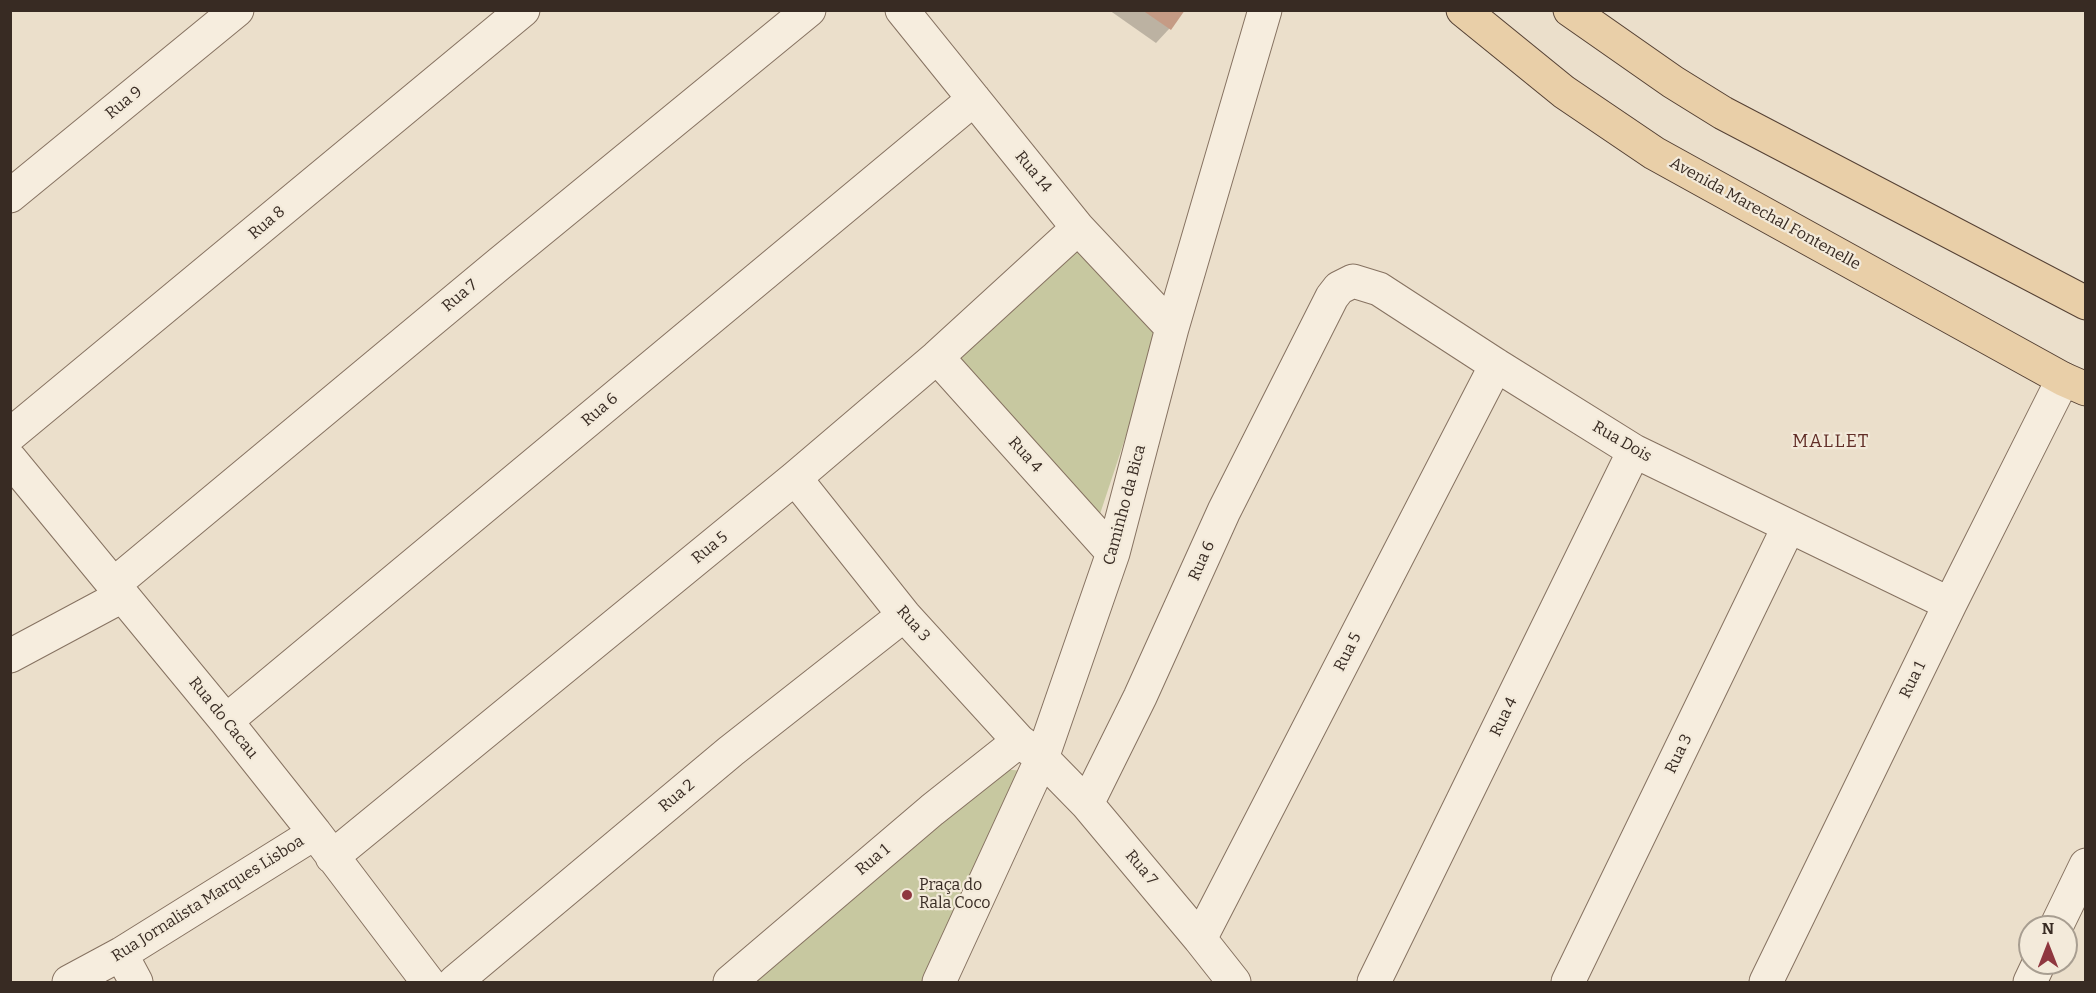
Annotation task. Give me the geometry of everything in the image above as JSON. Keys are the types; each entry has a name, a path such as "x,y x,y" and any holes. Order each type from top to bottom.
{"main road":[{"name":"Avenida Marechal Fontenelle","path":"1463,10 1497,21 1564,92 1654,153 2074,384"},
{"path":"1570,10 1673,82 1723,113 2085,303"}],"street":[{"name":"Rua 9","path":"10,196 237,10"},
{"name":"Rua 8","path":"10,435 523,10"},
{"name":"Rua 7","path":"10,656 117,590 499,264 809,10"},
{"name":"Rua 14","path":"902,10 1078,228 1172,328"},
{"name":"Caminho da Bica","path":"939,982 1030,749 1113,553 1172,328 1265,10"},
{"name":"Rua 6","path":"226,721 974,99"},
{"name":"Rua 5","path":"324,845 795,478 937,357 1078,228"},
{"name":"Rua Dois","path":"1321,320 1339,288 1353,281 1380,289 1634,451 1950,604"},
{"name":"Rua 6","path":"1087,804 1140,696 1224,512 1321,320"},
{"name":"Rua 4","path":"937,357 1113,553"},
{"name":"Rua 5","path":"1200,939 1496,365"},
{"name":"Rua 1","path":"1766,982 1950,604 2074,384"},
{"name":"Rua 4","path":"1374,982 1634,451"},
{"name":"Rua do Cacau","path":"10,459 226,721 428,982"},
{"name":"Rua 3","path":"795,478 904,615 1030,749"},
{"name":"Rua 3","path":"1568,982 1789,526"},
{"name":"Rua 2","path":"455,982 731,750 904,615"},
{"name":"Rua 7","path":"1030,749 1087,804 1234,982"},
{"name":"Rua 1","path":"730,982 932,810 1030,749"},
{"name":"Rua Jornalista Marques Lisboa","path":"69,982 324,845"},
{"path":"2062,915 2085,865"},
{"path":"121,954 136,982"}],"green space":[{"path":"1076,239 1159,336 1098,520 952,368"},
{"name":"Praça do Rala Coco","path":"999,769 1026,771 929,982 744,982"}],"building":[{"path":"1142,10 1185,10 1171,30"}],"place":[{"name":"Praça do Rala Coco","path":"907,895"}],"district":[{"name":"MALLET","path":"1831,442"}]}
